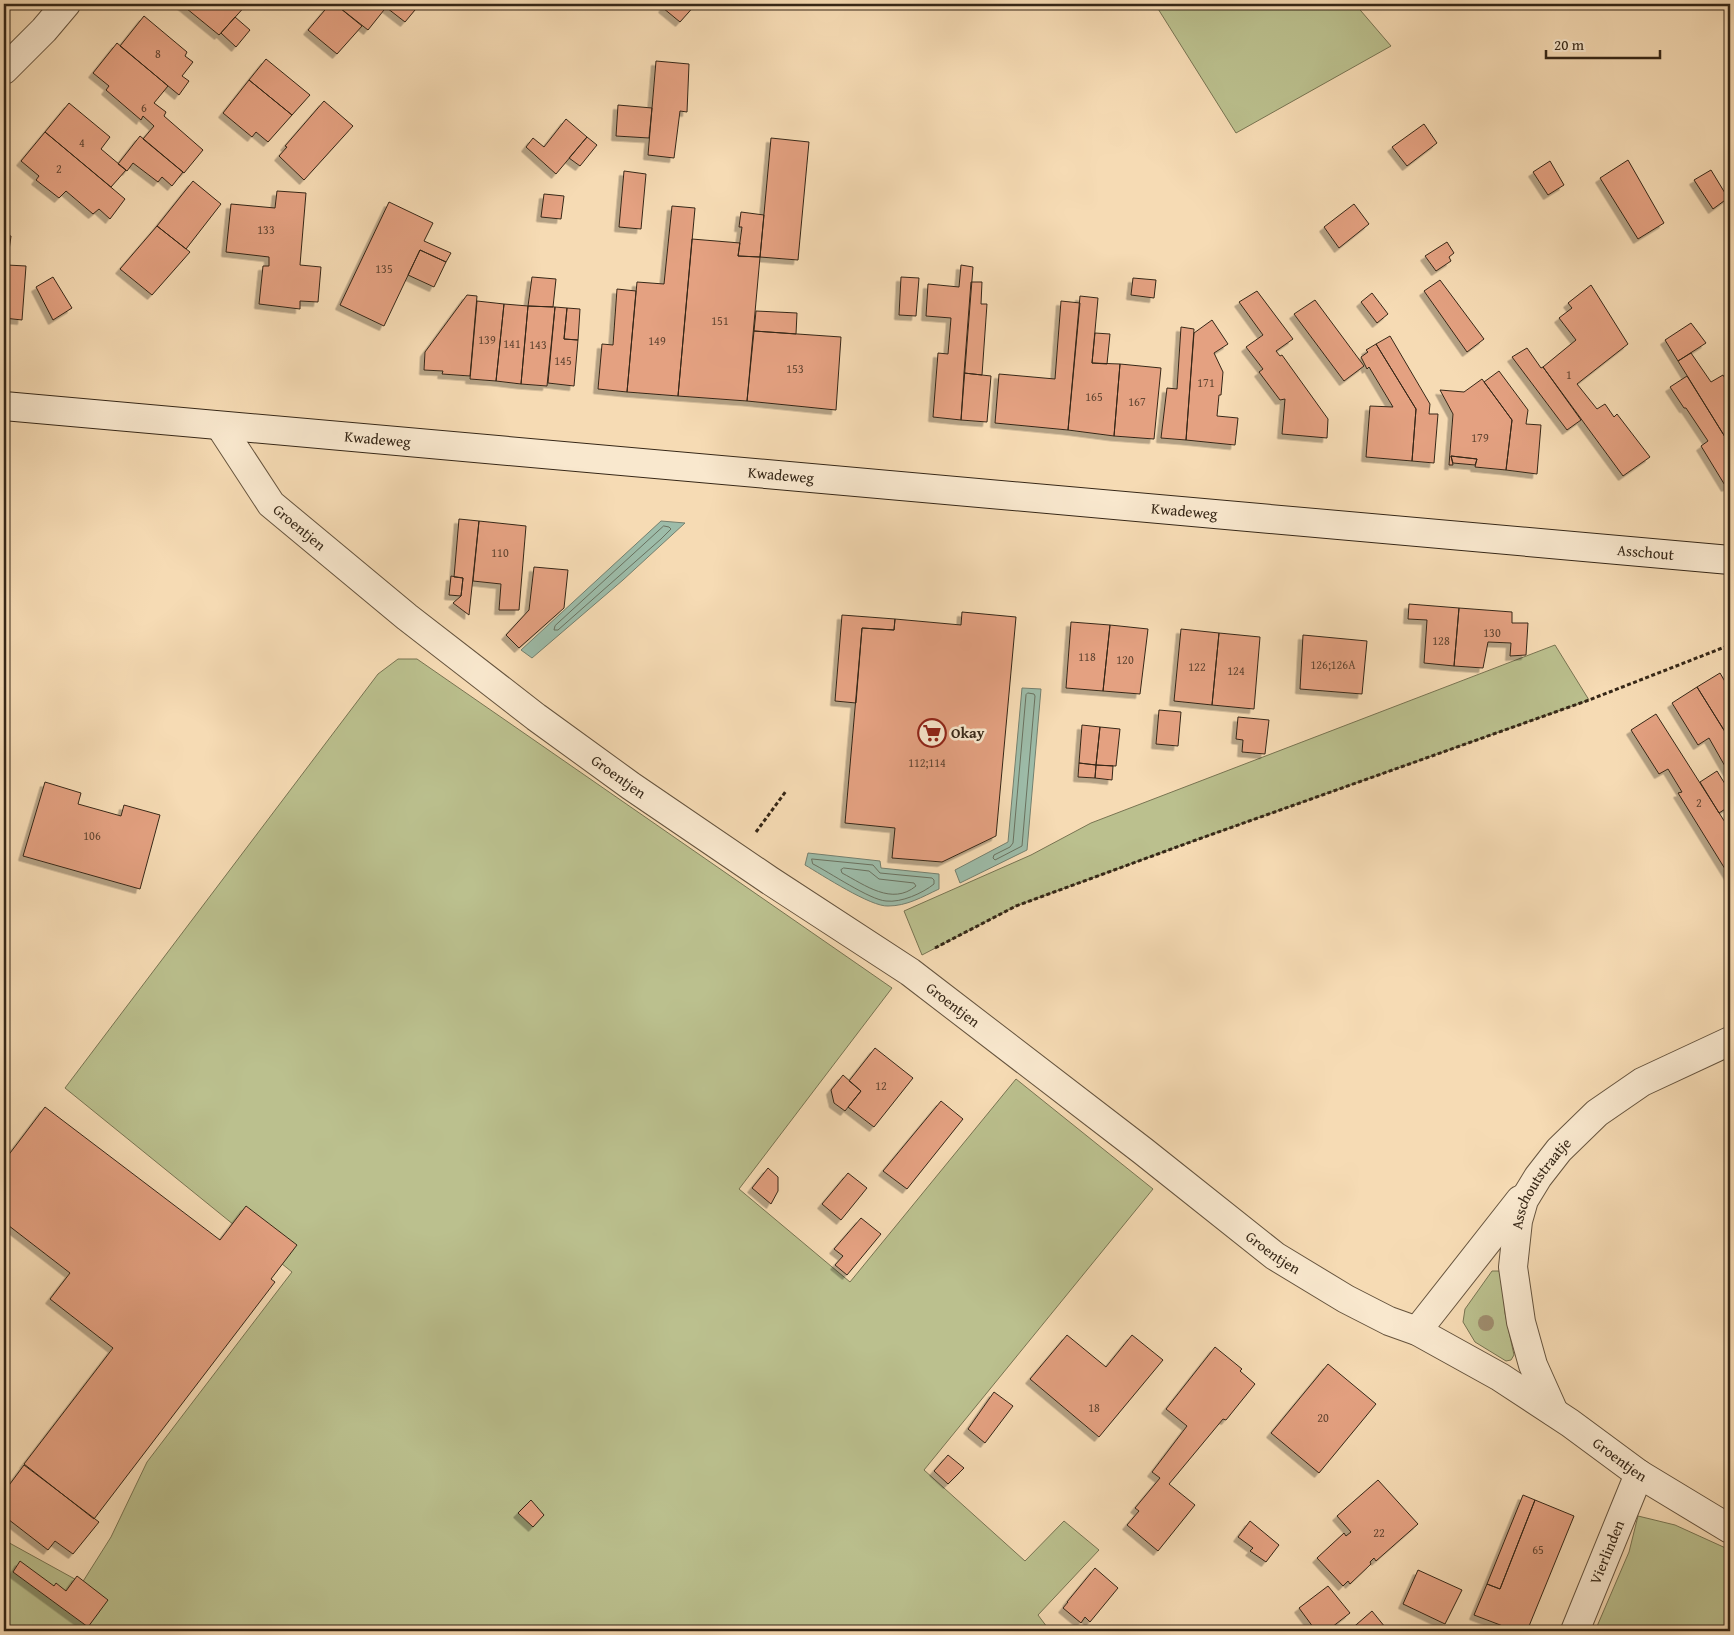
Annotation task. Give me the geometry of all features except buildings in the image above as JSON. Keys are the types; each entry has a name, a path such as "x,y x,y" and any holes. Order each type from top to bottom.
{"street":[{"path":"4,70 44,30 66,4"},
{"name":"Kwadeweg","path":"4,406 1559,546"},
{"name":"Groentjen","path":"220,426 272,504 315,542 407,617 536,717 631,786 736,858 910,972 1143,1151 1275,1256 1346,1299 1389,1321 1417,1331 1500,1377 1554,1412 1639,1474 1730,1529"},
{"name":"Asschout","path":"1559,546 1730,560"},
{"name":"Asschoutstraatje","path":"1554,1412 1533,1365 1521,1322 1513,1267 1518,1221 1524,1200 1538,1177 1559,1150 1597,1113 1642,1082 1730,1041"},
{"path":"1417,1331 1538,1177"},
{"name":"Vierlinden","path":"1575,1631 1639,1474"}],"path":[{"path":"910,972 922,955 1016,906 1589,700 1730,645"},
{"path":"736,858 786,791"}],"green space":[{"path":"1155,4 1355,4 1391,46 1236,133"},
{"path":"1555,645 1589,700 1016,906 922,955 904,911 1031,855 1091,823"},
{"path":"398,659 417,659 892,988 739,1189 850,1282 1016,1079 1153,1189 924,1470 1025,1561 1064,1521 1099,1550 1038,1615 1050,1631 4,1631 4,1540 82,1583 111,1537 147,1462 292,1272 65,1088 378,674"},
{"path":"1492,1271 1499,1271 1502,1278 1505,1313 1514,1355 1511,1360 1506,1361 1475,1342 1463,1322 1465,1309"},
{"path":"1638,1516 1675,1525 1730,1550 1730,1631 1595,1631 1629,1552"}],"water":[{"path":"661,521 685,523 623,580 532,658 521,650"},
{"path":"1022,688 1041,689 1027,850 960,883 955,870 1008,842"},
{"path":"808,853 880,861 881,868 939,874 939,889 908,903 895,906 880,905 846,890 805,865"}],"place":[{"name":"Okay","path":"932,733"}]}
